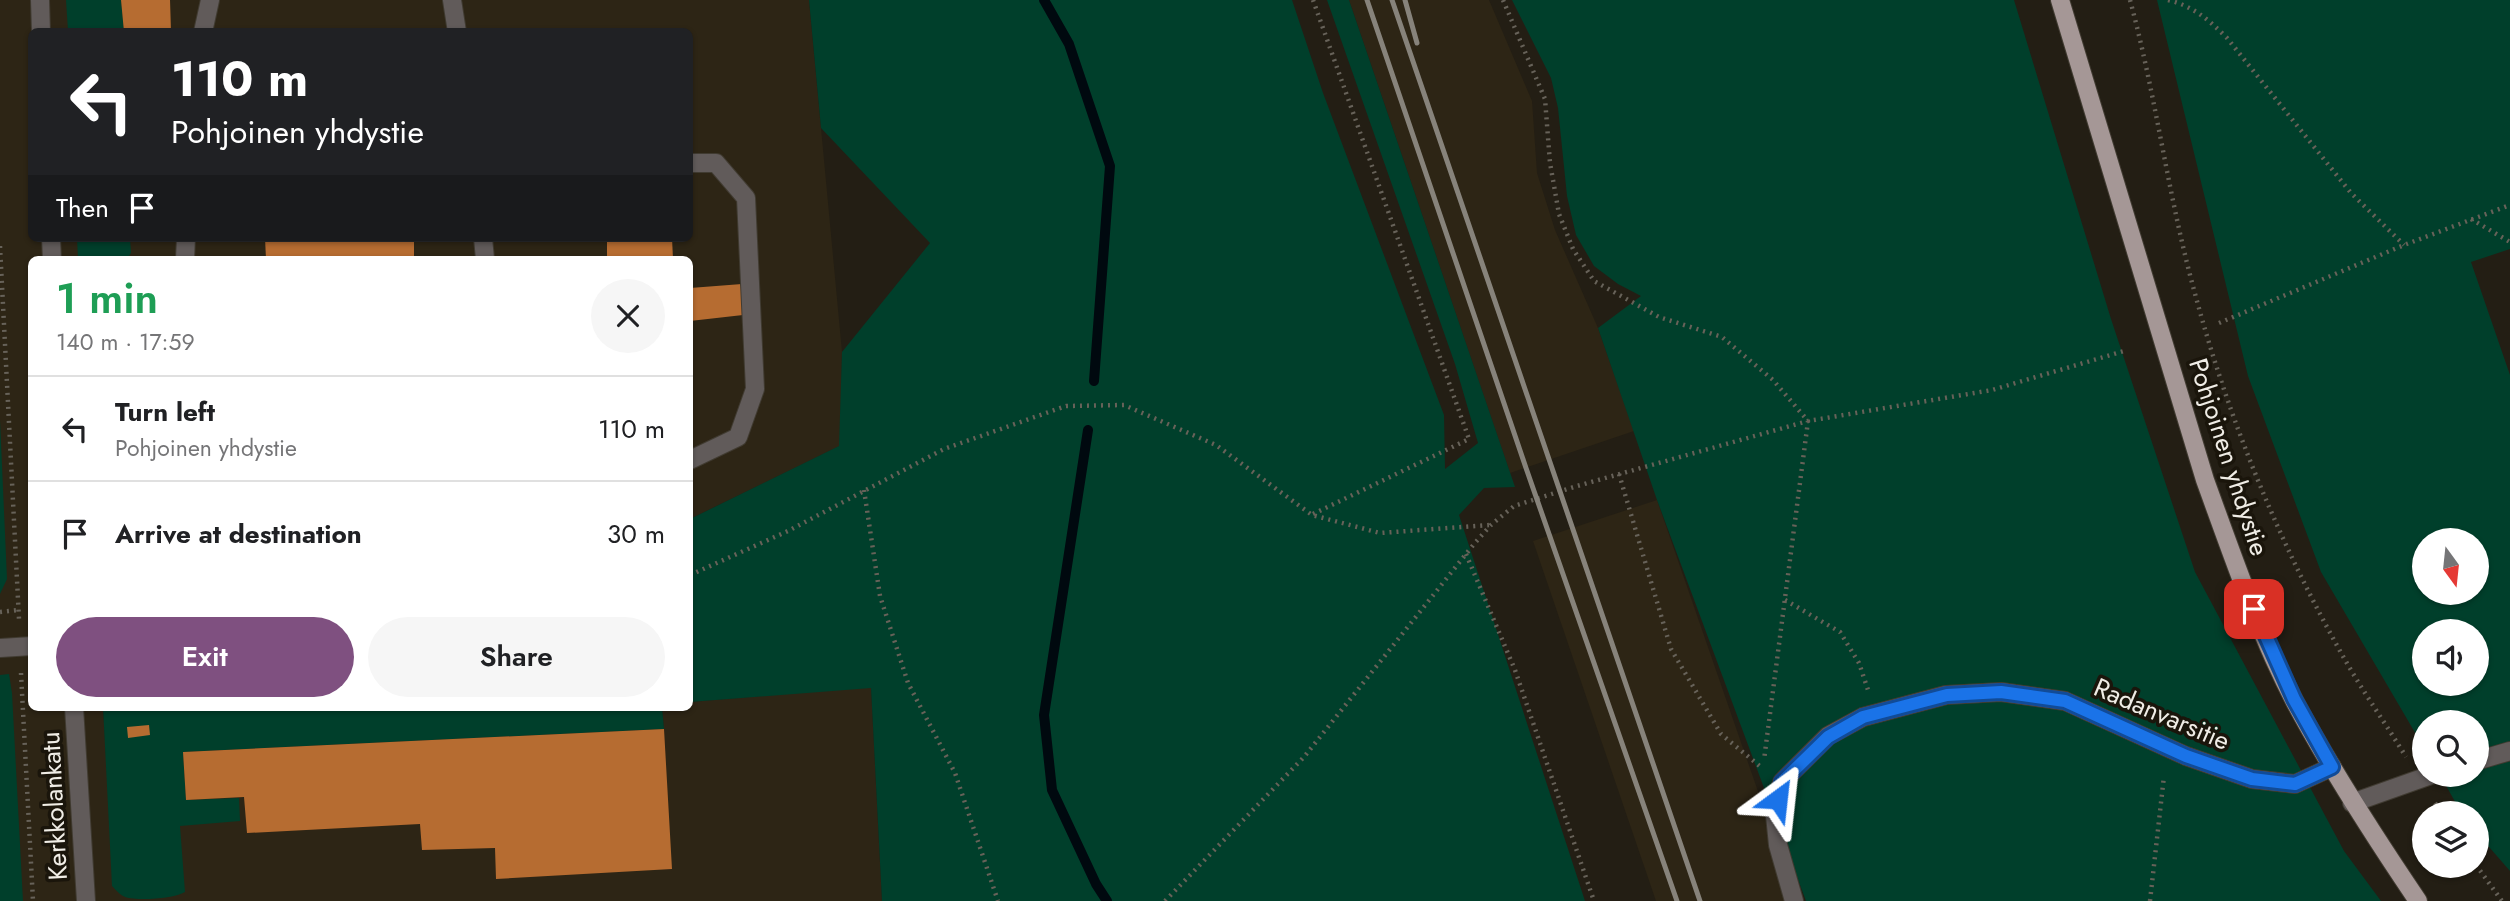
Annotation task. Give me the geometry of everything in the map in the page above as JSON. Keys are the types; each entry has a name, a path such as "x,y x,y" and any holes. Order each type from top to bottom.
{"main road":[{"name":"Pohjoinen yhdystie","path":"2060,0 2205,480 2233,557 2294,699 2352,803 2418,901"}],"street":[{"path":"40,0 41,28"},
{"path":"204,28 210,0"},
{"path":"452,0 456,28"},
{"path":"693,163 716,163 746,198 755,389 738,437 693,459"},
{"path":"0,648 26,647"},
{"name":"Radanvarsitie","path":"1782,782 1828,737 1863,717 1947,695 2001,692 2065,701 2167,747 2252,779 2295,784 2332,767"},
{"name":"Kerkkolankatu","path":"75,711 86,901"},
{"path":"2489,757 2510,751"},
{"path":"1782,782 1775,815 1777,845 1794,901"},
{"path":"2352,803 2412,782"}],"path":[{"path":"1312,514 1469,439 1313,0"},
{"path":"1503,0 1545,99 1550,163 1559,214 1573,249 1594,281 1659,317 1722,337 1773,380 1808,421 1763,769"},
{"path":"2130,0 2143,46 2194,290 2230,408 2259,482 2316,605 2345,659 2412,757"},
{"path":"2168,0 2184,4 2204,16 2227,38 2351,193 2404,244"},
{"path":"2219,323 2404,244 2510,205"},
{"path":"2471,219 2510,242"},
{"path":"0,246 19,610 26,647 33,901"},
{"path":"1165,901 1304,757 1466,554 1491,525 1514,506 1577,485 1808,421 1992,390 2124,351"},
{"path":"693,574 788,531 944,449 1066,406 1124,405 1216,445 1312,514 1380,533 1491,525"},
{"path":"1619,474 1671,649 1721,734 1782,782"},
{"path":"864,490 880,596 908,683 956,773 999,901"},
{"path":"1466,554 1515,670 1594,901"},
{"path":"1785,600 1840,632 1859,663 1876,714"},
{"path":"0,612 19,610"},
{"path":"2150,901 2167,747"},
{"path":"2485,878 2502,901"}],"shaded area":[{"path":"0,0 809,0 842,352 840,446 693,518 693,256 28,256 28,711 103,711 106,756 664,729 662,711 693,711 693,702 871,687 882,901 0,901"},
{"path":"1349,0 1489,0 1532,101 1537,173 1555,230 1598,328 1634,431 1510,473"},
{"path":"1657,500 1796,901 1656,901 1533,541"}],"green space":[{"path":"66,0 121,0 124,28 68,28"},
{"path":"809,0 1292,0 1323,93 1444,415 1445,469 1478,443 1455,364 1327,0 1349,0 1515,487 1484,488 1459,515 1585,901 882,901 871,688 693,702 693,518 839,446 842,352 930,243 821,128"},
{"path":"1512,0 2014,0 2111,319 2195,572 2344,851 2381,901 1806,901 1657,500 1598,328 1641,296 1618,284 1594,266 1576,235 1567,196 1558,108 1551,78"},
{"path":"2157,0 2510,0 2510,249 2471,262 2510,375 2510,871 2489,847 2489,801 2455,801 2447,787 2489,787 2489,710 2412,710 2412,727 2321,572 2248,376"},
{"path":"77,242 130,242 129,256 78,256"},
{"path":"0,420 7,579 0,594"},
{"path":"9,674 23,901 0,901 0,675"},
{"path":"103,711 662,711 664,729 183,752 186,800 239,798 240,821 180,826 185,892 164,898 138,899 123,896 112,886"}],"building":[{"path":"121,0 170,0 171,28 124,28"},
{"path":"265,242 414,242 414,256 266,256"},
{"path":"607,242 672,242 673,256 607,256"},
{"path":"742,284 743,315 693,321 693,288"},
{"path":"149,725 150,735 128,738 127,727"},
{"path":"664,729 672,869 496,879 495,848 422,850 420,824 247,833 244,797 186,800 183,752"}],"waterway":[{"path":"1044,0 1069,44 1110,166 1094,381"},
{"path":"1088,430 1044,715 1052,790 1096,884 1107,901"}],"railway":[{"path":"1367,0 1677,901"},
{"path":"1392,0 1700,901"},
{"path":"1405,0 1417,43"}],"route":[{"path":"1778,799 1782,782 1828,737 1863,717 1947,695 2001,692 2065,701 2186,756 2252,779 2295,784 2332,767 2294,699 2254,609"}]}
